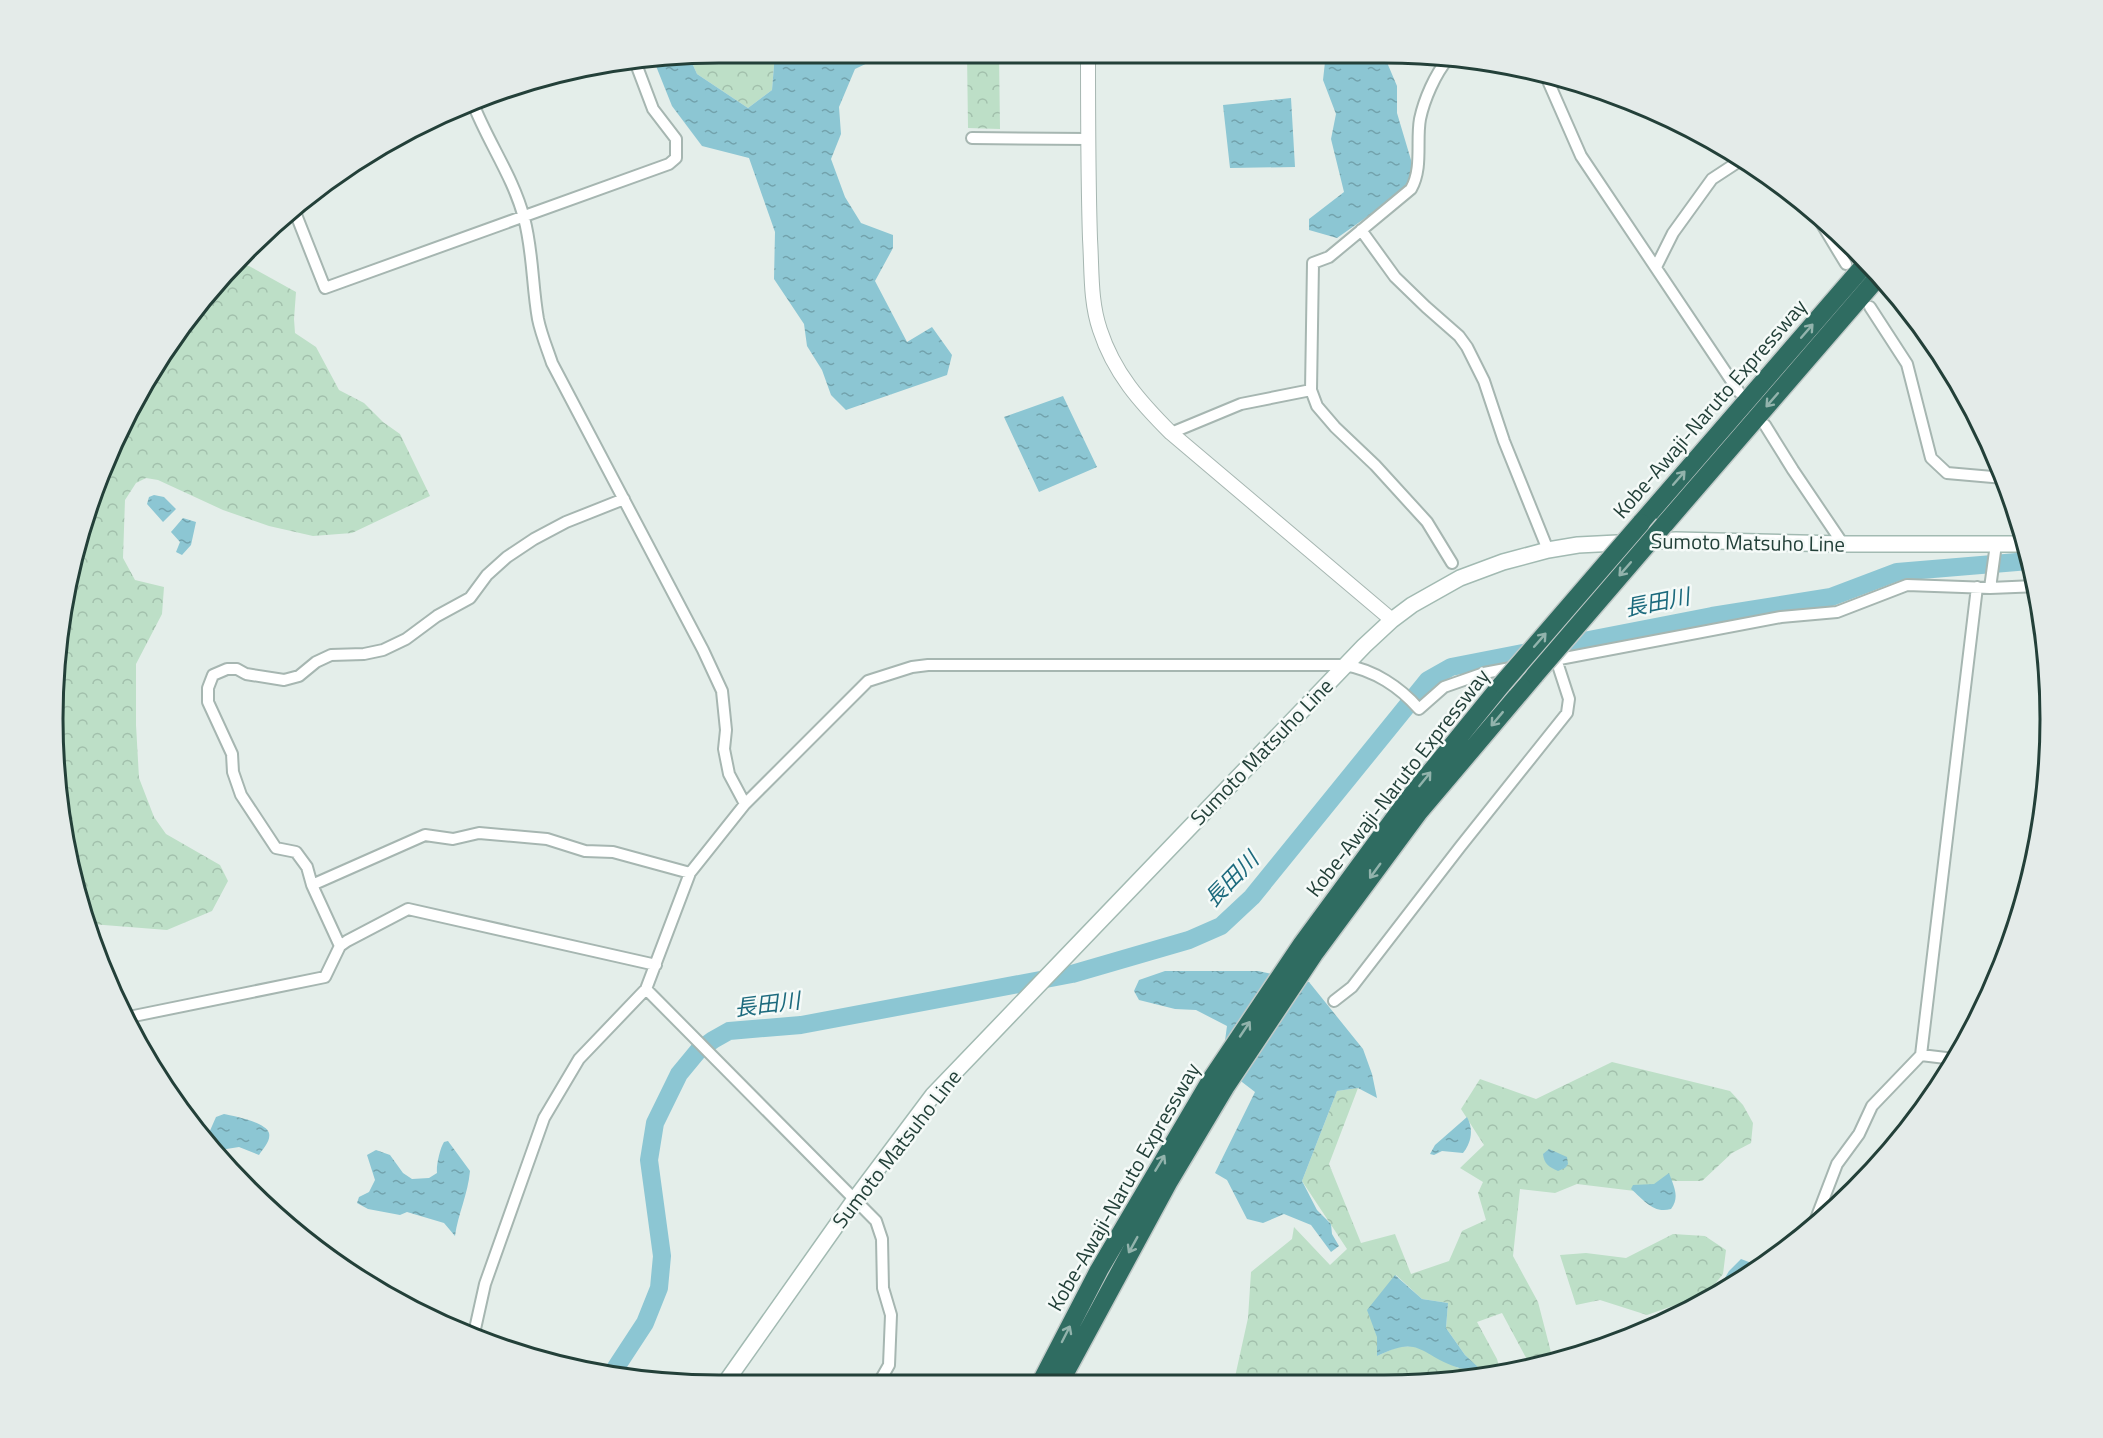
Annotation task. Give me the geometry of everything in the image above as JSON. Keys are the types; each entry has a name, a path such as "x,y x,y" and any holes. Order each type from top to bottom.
{"highway":[{"name":"Kobe-Awaji-Naruto Expressway","path":"1045,1375 1099,1269 1219,1082 1407,801 1502,684 1861,269"},
{"name":"Kobe-Awaji-Naruto Expressway","path":"1308,949 1419,812 1535,675 1874,282"},
{"name":"Kobe-Awaji-Naruto Expressway","path":"1064,1375 1168,1183 1219,1082"}],"main road":[{"name":"Sumoto Matsuho Line","path":"731,1375 855,1199 933,1095 1346,666 1392,620 1430,593 1460,578 1503,562 1578,544 1676,540 1843,544 1996,544 2016,542"}],"street":[{"path":"1089,63 1088,139 1093,303 1100,330 1122,378 1142,404 1171,434 1392,620"},
{"path":"1444,66 1429,94 1420,119 1415,183 1412,189 1329,257 1313,263 1311,390 1317,406 1335,427 1375,465 1427,522 1452,563"},
{"path":"297,217 325,288 669,164 676,158 676,139 653,109 638,68"},
{"path":"1549,84 1581,156 1739,392"},
{"path":"476,110 511,179 524,217 538,317 552,363 703,650 722,691 726,730 724,749 729,774 745,804"},
{"path":"972,138 1088,139"},
{"path":"1656,267 1673,233 1712,179 1734,165"},
{"path":"1361,230 1395,277 1460,336 1467,346 1484,381 1504,441 1548,550"},
{"path":"1831,239 1846,264"},
{"path":"1870,307 1907,364 1931,458 1947,473 1993,477"},
{"path":"1171,434 1241,404 1311,390"},
{"path":"1765,425 1843,544"},
{"path":"340,946 312,885 307,867 296,852 276,848 241,795 233,772 232,754 208,702 208,687 213,675 227,669 237,669 246,674 284,680 299,676 316,662 331,655 364,654 383,650 406,639 437,616 470,598 487,575 507,557 534,539 566,522 624,499"},
{"path":"1990,588 1996,544"},
{"path":"475,1328 485,1284 544,1118 579,1059 646,989 690,873 745,804 868,681 912,667 928,665 1346,666 1361,668 1405,692 1419,709 1444,687 1484,673 1781,617 1837,612 1907,585 1990,588 2026,586"},
{"path":"1819,1210 1837,1164 1858,1134 1872,1106 1921,1054 1977,586"},
{"path":"1334,1001 1352,987 1567,713 1569,699 1556,659"},
{"path":"312,885 425,835 453,839 479,833 547,838 585,851 614,852 690,873"},
{"path":"135,1016 325,977 340,946 347,940 408,909 656,965"},
{"path":"646,989 876,1221 882,1239 883,1288 891,1315 889,1365 883,1375"},
{"path":"1921,1054 1945,1058"}],"green space":[{"path":"774,63 772,90 748,108 697,74 692,64"},
{"path":"967,63 999,63 1000,129 968,128"},
{"path":"245,266 249,266 296,292 295,333 316,347 339,390 364,403 383,422 400,434 430,496 352,533 313,536 269,526 223,510 158,480 146,478 136,483 125,500 123,558 135,580 164,587 162,614 136,664 139,778 154,817 166,834 220,865 228,881 212,911 167,930 96,924 85,889 76,847 64,762 64,676 69,633 85,549 113,468 131,429 151,391 199,320 226,286"},
{"path":"1612,1062 1730,1091 1743,1105 1753,1123 1751,1143 1732,1153 1702,1181 1665,1181 1643,1192 1577,1184 1555,1193 1520,1189 1513,1256 1538,1302 1551,1354 1527,1359 1502,1313 1477,1322 1498,1364 1478,1368 1465,1355 1446,1328 1448,1303 1422,1299 1396,1275 1377,1337 1377,1356 1397,1347 1416,1346 1458,1368 1472,1369 1427,1374 1235,1375 1248,1318 1251,1272 1292,1239 1294,1227 1330,1265 1347,1249 1302,1181 1337,1091 1358,1088 1329,1164 1361,1243 1395,1234 1411,1274 1449,1261 1462,1231 1486,1220 1478,1193 1483,1182 1460,1168 1484,1145 1461,1109 1480,1079 1536,1099"},
{"path":"1673,1234 1705,1236 1726,1250 1723,1274 1714,1285 1683,1302 1647,1315 1600,1300 1576,1305 1560,1255 1586,1253 1626,1258"}],"water":[{"path":"774,63 868,63 855,69 839,107 841,134 831,159 845,197 861,223 893,235 893,248 875,281 907,342 932,327 952,355 947,375 846,410 831,395 822,370 807,346 804,324 774,279 775,232 749,158 702,146 672,106 656,66 692,64 697,74 748,108 772,90"},
{"path":"1325,63 1387,63 1397,86 1397,113 1411,160 1415,183 1337,238 1309,230 1309,219 1344,192 1331,139 1336,114 1323,80"},
{"path":"1291,98 1295,167 1230,168 1223,105"},
{"path":"1063,396 1097,467 1039,492 1004,417"},
{"path":"154,495 164,497 176,509 163,522 147,504 149,497"},
{"path":"183,518 196,522 191,545 182,555 176,552 180,542 171,532"},
{"path":"1165,971 1258,971 1309,982 1363,1049 1377,1098 1358,1088 1337,1091 1302,1181 1317,1210 1331,1224 1332,1234 1339,1246 1331,1252 1311,1225 1284,1214 1263,1223 1247,1219 1227,1180 1215,1173 1255,1092 1229,1072 1224,1048 1227,1026 1196,1010 1175,1009 1139,1000 1134,991 1139,980"},
{"path":"224,1114 249,1120 267,1129 269,1139 259,1155 239,1147 224,1149 210,1131 216,1117"},
{"path":"1467,1117 1471,1136 1463,1153 1442,1151 1434,1155 1430,1154 1435,1145"},
{"path":"448,1141 470,1171 455,1236 444,1223 407,1212 400,1215 368,1209 357,1203 359,1197 369,1192 375,1180 367,1155 376,1150 390,1155 403,1173 412,1179 429,1178 437,1173 441,1148 444,1142"},
{"path":"1549,1149 1567,1157 1568,1164 1565,1168 1558,1171 1548,1165 1543,1154"},
{"path":"1669,1173 1676,1196 1671,1209 1654,1208 1631,1189 1633,1185 1654,1184"},
{"path":"1741,1259 1750,1262 1724,1279"},
{"path":"1395,1275 1422,1299 1448,1303 1446,1328 1465,1355 1478,1368 1459,1368 1418,1348 1411,1347 1402,1347 1377,1356 1377,1337 1367,1310"}],"waterway":[{"name":"長田川","path":"617,1366 645,1323 659,1288 662,1256 649,1160 655,1123 679,1074 698,1051 713,1040 729,1031 801,1025 1072,974 1189,940 1221,926 1252,897 1428,680 1451,667 1712,616 1831,597 1897,572 2021,562"}]}
